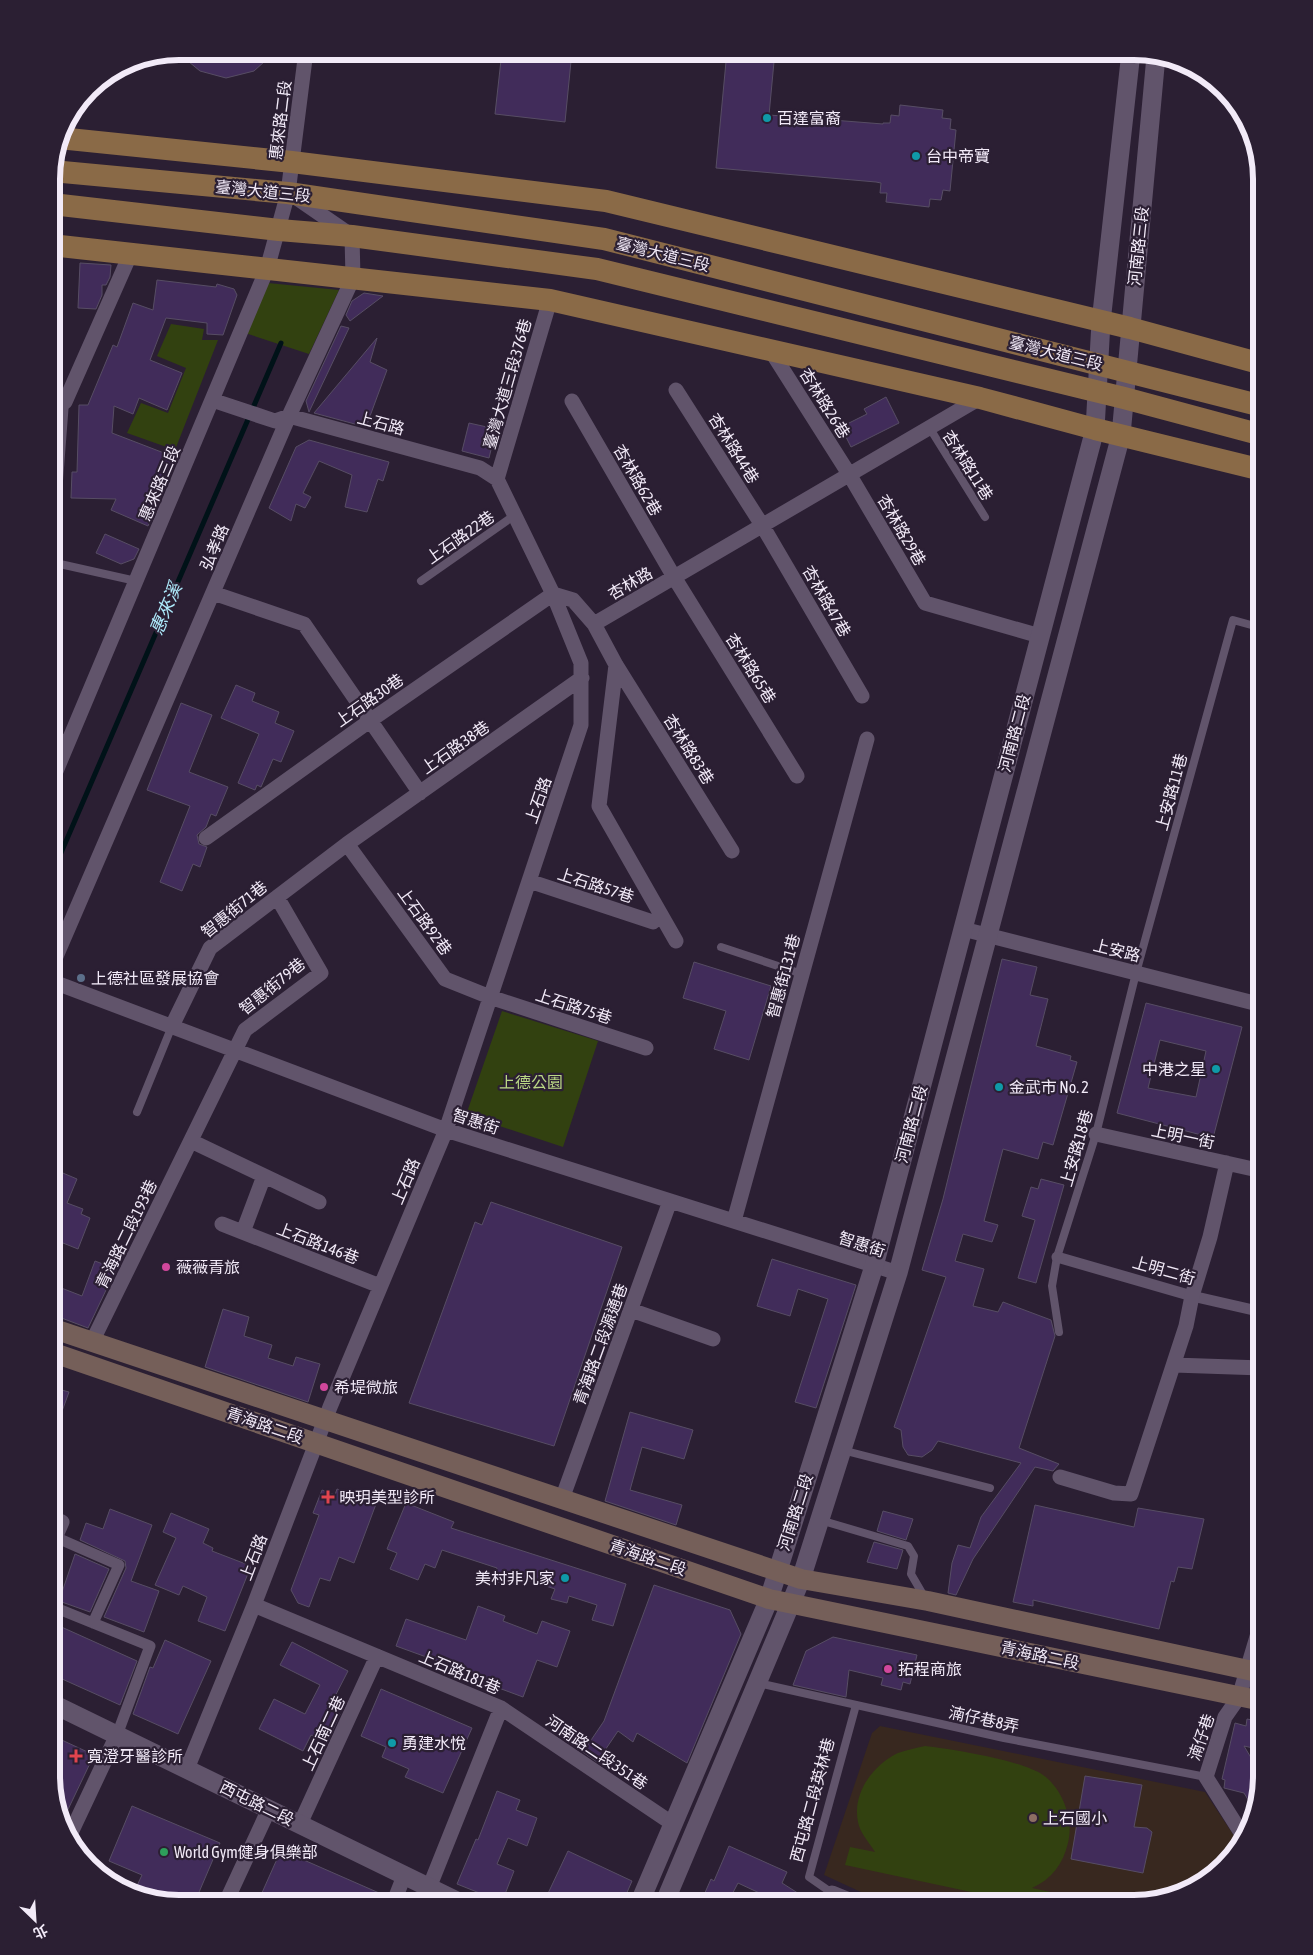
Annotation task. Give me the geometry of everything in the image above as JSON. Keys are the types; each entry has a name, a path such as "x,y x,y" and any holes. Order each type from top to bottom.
{"main road":[{"name":"臺灣大道三段","path":"67,139 292,162 606,201 1130,328 1253,362"},
{"name":"臺灣大道三段","path":"60,172 288,193 604,239 1253,404"},
{"name":"臺灣大道三段","path":"60,205 279,230 352,236 597,269 1096,391 1253,432"},
{"path":"60,246 550,300 980,398 1094,429 1253,468"},
{"name":"青海路二段","path":"60,1331 801,1579 928,1601 1253,1672"},
{"name":"青海路二段","path":"60,1355 769,1599 1253,1699"}],"street":[{"name":"惠來路二段","path":"288,193 305,60"},
{"name":"河南路三段","path":"1101,322 1130,60"},
{"name":"河南路三段","path":"1121,435 1155,62"},
{"name":"惠來路三段","path":"60,762 267,269 288,193"},
{"path":"288,193 352,236"},
{"name":"弘孝路","path":"60,947 213,593 282,418 353,278 352,236"},
{"path":"60,396 130,255"},
{"name":"臺灣大道三段376巷","path":"497,479 550,300"},
{"name":"河南路二段","path":"643,1895 769,1599 874,1266 1094,429 1101,322"},
{"name":"杏林路26巷","path":"771,351 849,474"},
{"name":"杏林路44巷","path":"676,390 762,525"},
{"name":"杏林路","path":"594,624 980,398"},
{"name":"上石路","path":"187,1769 254,1605 325,1420 446,1130 582,725 581,663 553,594 497,479 480,468 212,400"},
{"name":"杏林路62巷","path":"572,401 674,577"},
{"name":"河南路二段","path":"668,1895 801,1579 898,1273 1121,435"},
{"name":"杏林路29巷","path":"849,474 925,603 1040,636"},
{"name":"杏林路47巷","path":"762,525 862,696"},
{"name":"杏林路65巷","path":"674,577 798,776"},
{"path":"213,593 304,624 420,793"},
{"path":"553,594 573,600 594,624 616,665 599,806 676,941"},
{"name":"上石路30巷","path":"206,838 370,720 553,594"},
{"name":"杏林路83巷","path":"616,665 732,851"},
{"name":"上石路38巷","path":"347,844 582,678"},
{"name":"智惠街131巷","path":"734,1221 867,739"},
{"name":"智惠街71巷","path":"172,1026 210,948 347,844"},
{"name":"上石路92巷","path":"347,844 445,979 490,997"},
{"name":"上石路57巷","path":"529,881 653,922"},
{"name":"智惠街79巷","path":"236,1050 244,1030 321,972 277,898"},
{"name":"上安路","path":"963,929 1253,1003"},
{"name":"智惠街","path":"60,984 446,1130 898,1273"},
{"name":"上石路75巷","path":"490,997 646,1048"},
{"name":"青海路二段193巷","path":"92,1342 236,1050"},
{"name":"上明一街","path":"1096,1134 1253,1169"},
{"path":"191,1141 319,1202"},
{"path":"1060,1476 1114,1493 1130,1494 1186,1326 1192,1296 1210,1237 1227,1163"},
{"path":"243,1232 264,1176"},
{"name":"青海路二段源通巷","path":"562,1499 670,1201"},
{"name":"上石路146巷","path":"222,1224 380,1286"},
{"name":"上明二街","path":"1057,1257 1192,1296 1253,1310"},
{"path":"630,1310 713,1339"},
{"path":"1174,1365 1253,1368"},
{"path":"60,1544 119,1565 92,1623"},
{"name":"上石路181巷","path":"254,1605 501,1708 429,1888"},
{"path":"60,1610 150,1646 117,1735 73,1829"},
{"name":"上石南二巷","path":"300,1824 377,1656"},
{"name":"湳仔巷","path":"1239,1830 1206,1777 1225,1717 1253,1675"},
{"name":"西屯路二段","path":"60,1707 444,1895"},
{"name":"河南路二段351巷","path":"501,1708 673,1824"},
{"path":"229,1895 269,1809"},
{"path":"397,1895 404,1876"}],"lane":[{"name":"杏林路11巷","path":"929,427 985,517"},
{"name":"上石路22巷","path":"420,582 516,515"},
{"path":"60,564 136,581"},
{"name":"上安路11巷","path":"1136,973 1233,620 1253,626"},
{"path":"60,737 69,740"},
{"path":"721,947 802,974"},
{"name":"上安路18巷","path":"1059,1332 1052,1286 1057,1257 1096,1134 1136,973"},
{"path":"137,1112 172,1026"},
{"path":"842,1450 990,1488"},
{"path":"820,1519 908,1546 914,1556 911,1574 928,1601"},
{"name":"湳仔巷8弄","path":"757,1683 1004,1738 1206,1777"},
{"name":"西屯路二段英林巷","path":"826,1895 809,1877 856,1706"}],"shaded area":[{"name":"上石國小","path":"880,1726 1205,1792 1235,1838 1218,1860 1193,1879 1165,1891 1149,1894 867,1895 824,1875 872,1733"}],"green space":[{"path":"268,283 339,290 309,354 245,333"},
{"path":"171,324 204,329 202,340 218,340 175,450 127,433 141,403 168,413 186,368 157,356"},
{"name":"上德公園","path":"502,1011 598,1041 563,1147 466,1115"},
{"path":"925,1746 968,1753 1019,1765 1043,1775 1050,1781 1061,1797 1068,1815 1068,1843 1063,1858 1056,1870 1032,1888 1055,1893 1054,1895 985,1895 845,1865 850,1847 875,1852 859,1826 858,1801 866,1781 873,1772 889,1758 901,1752"}],"building":[{"path":"187,60 266,60 254,71 226,78 200,71"},
{"path":"501,60 571,60 565,122 495,114"},
{"path":"726,60 774,60 769,115 883,124 890,123 891,115 899,116 900,105 943,110 942,118 951,119 950,129 956,130 950,191 943,190 941,200 930,199 929,207 886,202 887,193 880,193 881,183 876,182 716,168"},
{"path":"80,263 111,265 110,277 106,285 102,285 102,295 96,309 78,308"},
{"path":"157,280 216,287 217,284 234,289 237,295 223,335 207,334 207,323 166,318 150,360 182,373 167,410 139,398 133,414 114,406 112,433 177,458 148,526 111,510 116,499 71,498 72,472 77,472 79,405 88,405 113,345 117,347 133,303 153,310"},
{"path":"364,293 383,296 350,321 346,315 352,301"},
{"path":"341,326 349,328 309,412 306,401"},
{"path":"377,338 370,362 387,370 366,427 314,413"},
{"path":"886,397 899,423 851,447 841,427 867,414 864,409"},
{"path":"469,423 496,429 489,458 462,451"},
{"path":"309,440 389,462 383,481 378,479 367,512 345,507 352,475 319,461 303,493 311,497 305,508 296,504 291,521 269,508 296,447"},
{"path":"105,534 139,549 134,559 121,564 96,553"},
{"path":"236,685 255,693 252,701 279,712 275,723 294,731 281,762 273,759 261,787 257,785 255,790 238,783 259,734 221,718"},
{"path":"181,703 212,715 189,772 228,787 216,816 211,814 206,827 197,835 199,844 207,847 200,867 193,864 182,891 160,882 190,806 147,790"},
{"path":"1002,959 1037,967 1030,995 1048,999 1036,1046 1071,1056 1070,1060 1077,1062 1053,1145 1043,1142 1038,1159 1003,1149 984,1221 998,1225 992,1242 963,1234 955,1261 984,1269 973,1306 998,1312 1003,1302 1051,1320 1055,1336 1019,1448 1059,1464 1053,1471 1035,1467 973,1559 956,1595 948,1593 952,1563 958,1545 970,1548 981,1517 1021,1463 938,1441 932,1450 922,1457 908,1455 903,1447 901,1430 894,1427 946,1277 922,1270 943,1199"},
{"path":"694,962 771,986 749,1060 714,1049 726,1011 683,998"},
{"name":"中港之星","path":"1146,1003 1242,1027 1213,1138 1117,1113","holes":["1160,1040 1206,1051 1196,1097 1148,1088"]},
{"path":"60,1172 77,1179 67,1203 83,1209 81,1214 90,1218 78,1249 63,1243 61,1248"},
{"path":"1041,1179 1064,1185 1036,1283 1018,1278 1035,1220 1022,1216 1031,1187 1038,1189"},
{"path":"491,1202 622,1247 554,1446 409,1403 475,1222 482,1225"},
{"path":"772,1259 856,1285 816,1408 795,1402 828,1299 798,1289 790,1316 757,1306"},
{"path":"95,1261 116,1269 88,1328 60,1317 60,1287 82,1296"},
{"path":"223,1309 249,1317 244,1336 272,1345 268,1358 293,1366 296,1357 320,1364 308,1402 205,1367"},
{"path":"60,1390 69,1392 60,1417"},
{"path":"630,1412 693,1430 684,1459 642,1447 630,1490 682,1505 676,1525 605,1501"},
{"path":"337,1489 376,1504 354,1563 339,1557 330,1581 320,1578 309,1607 298,1603 291,1590 319,1515 313,1513 322,1490 335,1495"},
{"name":"美村非凡家","path":"406,1503 454,1522 451,1528 626,1584 613,1626 592,1620 597,1605 569,1596 567,1603 551,1599 555,1589 509,1574 505,1584 493,1581 497,1568 442,1550 435,1568 425,1564 418,1580 390,1569 397,1553 387,1549"},
{"path":"1035,1505 1134,1527 1138,1508 1204,1519 1192,1569 1178,1567 1174,1582 1171,1581 1159,1629 1033,1600 1033,1606 1013,1602"},
{"path":"110,1509 152,1525 131,1581 159,1591 144,1632 104,1617 126,1568 125,1561 80,1540 86,1523 103,1529"},
{"path":"883,1511 913,1519 906,1540 877,1531"},
{"path":"171,1513 209,1529 203,1543 213,1548 212,1551 251,1566 225,1631 198,1621 207,1597 183,1586 179,1595 155,1585 176,1538 163,1532"},
{"path":"874,1542 903,1550 897,1569 867,1562"},
{"path":"75,1554 109,1569 90,1612 60,1601"},
{"path":"654,1585 730,1610 741,1634 687,1763 637,1733 633,1742 618,1731 597,1762 583,1752 604,1721"},
{"path":"478,1606 505,1616 503,1621 537,1634 542,1621 570,1631 557,1667 537,1660 523,1697 496,1687 498,1683 396,1646 406,1619 466,1640"},
{"path":"60,1626 137,1661 120,1705 60,1678"},
{"path":"833,1637 917,1655 910,1684 903,1682 901,1690 881,1685 883,1678 849,1670 846,1697 793,1685 806,1651"},
{"path":"165,1640 211,1661 178,1734 133,1714 150,1667 153,1668"},
{"path":"292,1642 348,1671 329,1708 340,1714 327,1743 311,1735 303,1751 259,1729 274,1699 305,1714 320,1685 280,1665"},
{"name":"勇建水悅","path":"381,1689 472,1728 443,1793 405,1777 409,1769 382,1757 386,1747 361,1736"},
{"path":"1247,1719 1253,1720 1253,1748 1244,1746 1253,1761 1250,1803 1244,1793 1224,1788 1225,1780 1222,1779 1235,1723 1246,1726"},
{"path":"60,1739 94,1755 66,1813 61,1791"},
{"path":"1085,1776 1142,1785 1134,1827 1147,1828 1152,1832 1143,1873 1071,1859"},
{"path":"497,1791 520,1800 516,1810 537,1818 527,1846 508,1838 497,1864 514,1871 505,1895 484,1895 457,1884 476,1839 478,1840"},
{"name":"World Gym健身俱樂部","path":"132,1806 220,1843 198,1895 171,1895 136,1887 142,1875 109,1861"},
{"path":"729,1846 787,1872 782,1883 801,1895 764,1895 738,1883 732,1895 704,1895 711,1879 714,1881"},
{"path":"281,1850 384,1895 261,1895"},
{"path":"568,1851 632,1881 626,1895 547,1895"}],"waterway":[{"name":"惠來溪","path":"60,855 281,343"}],"place":[{"name":"百達富裔","path":"767,118"},
{"name":"台中帝寶","path":"916,156"},
{"name":"上德社區發展協會","path":"81,978"},
{"name":"中港之星","path":"1216,1069"},
{"name":"金武市 No. 2","path":"999,1087"},
{"name":"薇薇青旅","path":"166,1267"},
{"name":"希堤微旅","path":"324,1387"},
{"name":"映玥美型診所","path":"328,1497"},
{"name":"美村非凡家","path":"565,1578"},
{"name":"拓程商旅","path":"888,1669"},
{"name":"勇建水悅","path":"392,1743"},
{"name":"寬澄牙醫診所","path":"76,1756"},
{"name":"上石國小","path":"1033,1818"},
{"name":"World Gym健身俱樂部","path":"164,1852"}]}
